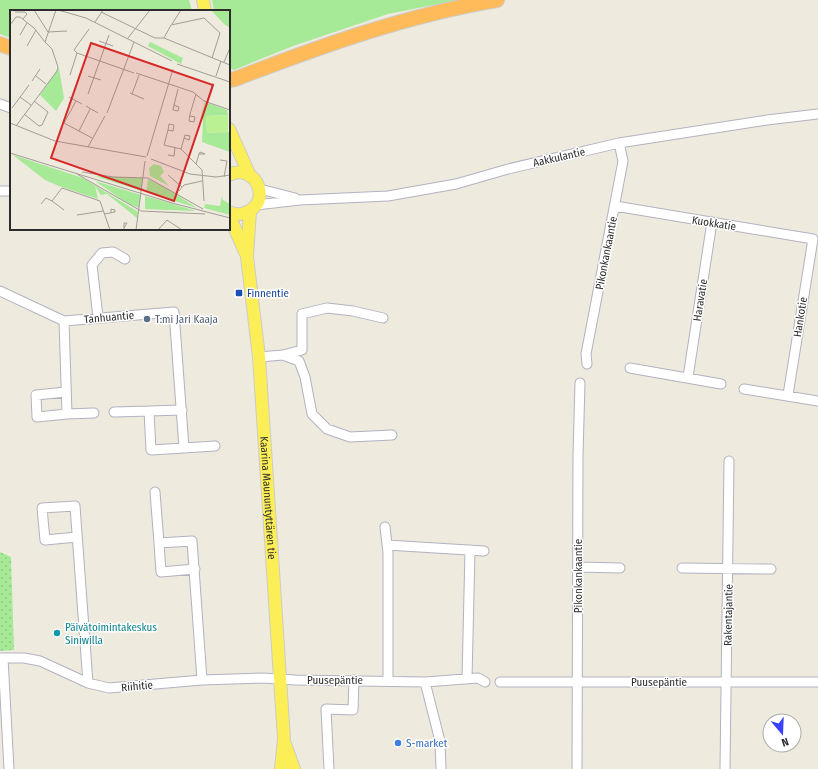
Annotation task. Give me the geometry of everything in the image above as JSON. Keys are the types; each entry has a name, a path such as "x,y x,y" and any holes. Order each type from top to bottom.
{"highway":[{"path":"230,80 330,43 413,18 497,0"},
{"path":"0,44 10,48"}],"main road":[{"path":"203,0 206,10"},
{"path":"230,130 250,176 258,184 260,189"},
{"path":"230,175 239,172 250,176"},
{"name":"Kaarina Maununtyttären tie","path":"260,189 259,200 253,208 248,229 247,257 259,357 284,739 281,769"},
{"path":"230,212 239,214 253,208"},
{"name":"Kaarina Maununtyttären tie","path":"230,217 247,257"},
{"name":"Kaarina Maununtyttären tie","path":"284,739 294,769"}],"street":[{"path":"0,104 10,108"},
{"name":"Aakkulantie","path":"253,208 300,200 388,196 431,189 619,143 767,120 818,114"},
{"name":"Pikonkankaantie","path":"588,364 586,354 623,161 619,143"},
{"name":"Aakkulantie","path":"260,189 300,200"},
{"name":"Kuokkatie","path":"615,206 813,239"},
{"name":"Haravatie","path":"688,377 712,222"},
{"name":"Hankotie","path":"788,395 813,239"},
{"path":"98,317 92,265 102,253 112,252 125,259"},
{"path":"0,291 64,321 67,414"},
{"path":"259,357 302,350 302,314 327,308 353,311 383,318"},
{"name":"Tanhuantie","path":"64,321 98,317 174,312 184,448"},
{"path":"283,354 299,361 305,377 312,414 327,429 350,436 392,435"},
{"path":"630,368 721,384"},
{"name":"Pikonkankaantie","path":"576,769 578,459 580,383"},
{"path":"744,389 818,401"},
{"path":"66,392 36,395 37,417 94,413"},
{"path":"114,412 182,410"},
{"path":"150,411 151,450 215,446"},
{"name":"Rakentajantie","path":"725,769 729,461"},
{"path":"154,492 161,572 194,569"},
{"path":"77,537 45,540 42,508 75,506 88,683"},
{"path":"385,527 387,545 388,680"},
{"path":"159,543 192,541 202,680"},
{"path":"387,545 484,551"},
{"path":"467,679 470,550"},
{"path":"578,567 620,568"},
{"path":"682,568 771,569"},
{"path":"1,658 9,769"},
{"name":"Riihitie","path":"1,658 24,658 40,661 88,683 110,688 202,680 262,678 280,680"},
{"name":"Puusepäntie","path":"280,680 388,680 425,682 478,678 485,682"},
{"path":"329,769 326,709 353,710 354,680"},
{"path":"425,682 440,741 441,769"},
{"name":"Puusepäntie","path":"500,682 818,682"}],"green space":[{"path":"0,0 189,0 192,10 10,10 10,38 0,34"},
{"path":"212,0 459,0 388,14 293,46 234,70 230,68 230,10 214,10"},
{"path":"0,552 11,557 14,650 0,651"}],"place":[{"name":"Finnentie","path":"239,293"},
{"name":"T:mi Jari Kaaja","path":"147,319"},
{"name":"Päivätoimintakeskus Siniwilla","path":"57,633"},
{"name":"S-market","path":"398,743"}]}
